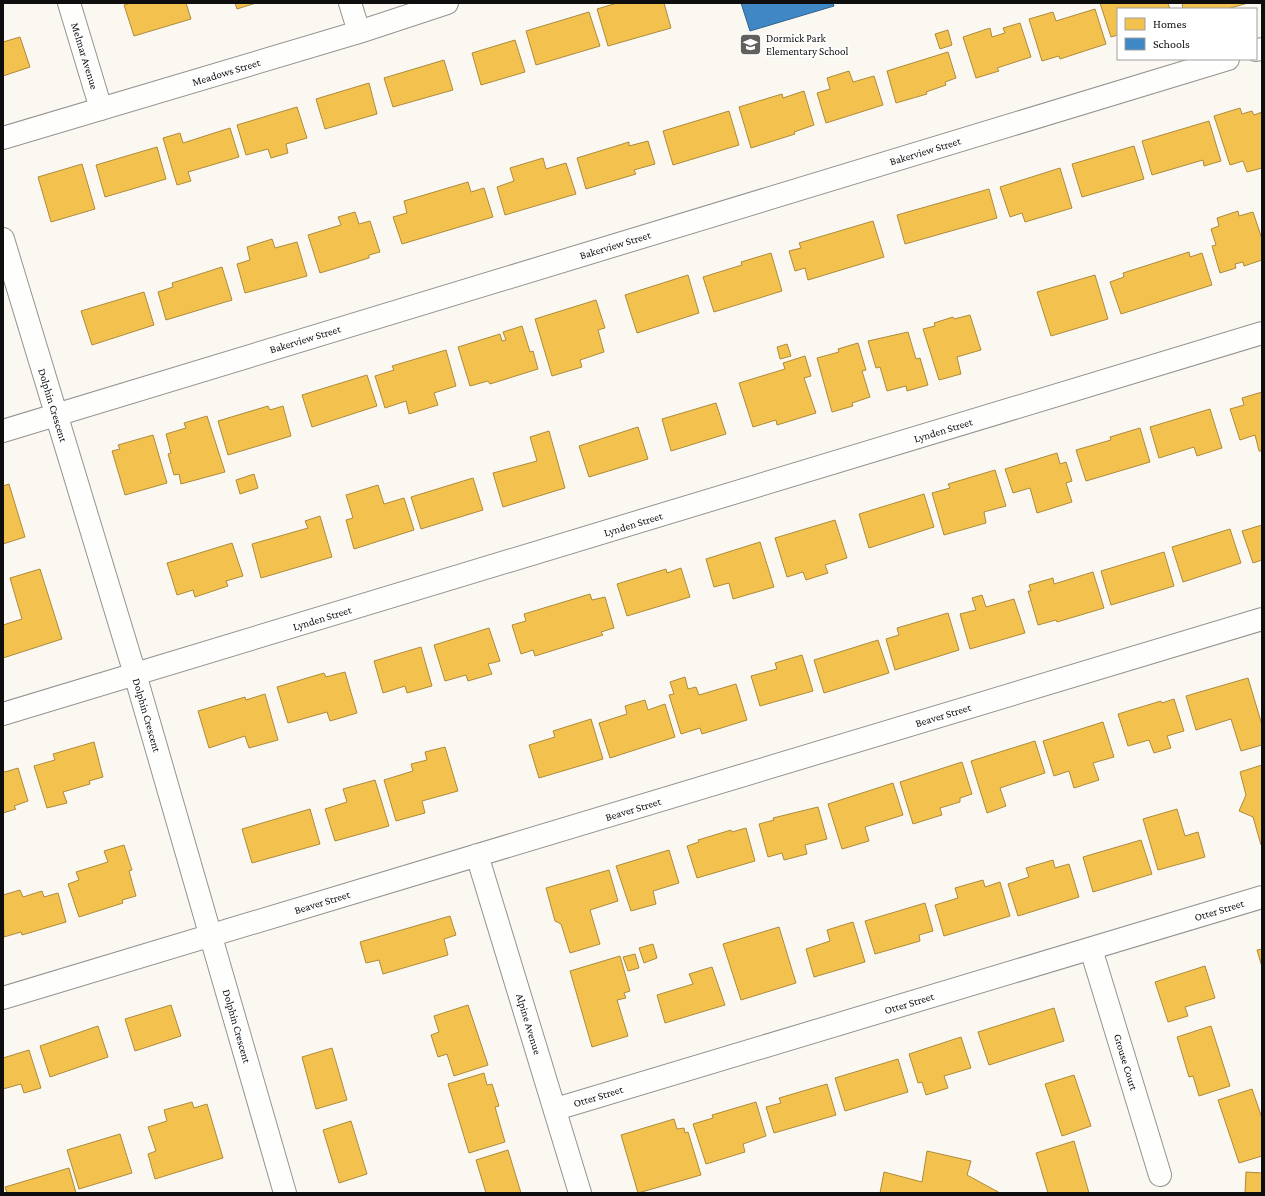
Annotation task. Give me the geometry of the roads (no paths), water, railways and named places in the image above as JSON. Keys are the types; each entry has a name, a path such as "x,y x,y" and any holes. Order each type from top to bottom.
{"street":[{"name":"Melmar Avenue","path":"69,3 101,109"},
{"path":"350,3 359,32"},
{"name":"Meadows Street","path":"3,138 359,32 448,3"},
{"name":"Bakerview Street","path":"3,431 1225,60"},
{"name":"Dolphin Crescent","path":"3,239 55,415 135,674 212,935 285,1193"},
{"name":"Lynden Street","path":"3,714 1262,333"},
{"name":"Beaver Street","path":"3,998 1262,619"},
{"name":"Alpine Avenue","path":"477,856 556,1109 580,1193"},
{"name":"Otter Street","path":"556,1109 1262,897"},
{"name":"Grouse Court","path":"1091,949 1160,1176"}],"place":[{"name":"Dormick Park Elementary School","path":"750,44"}]}
